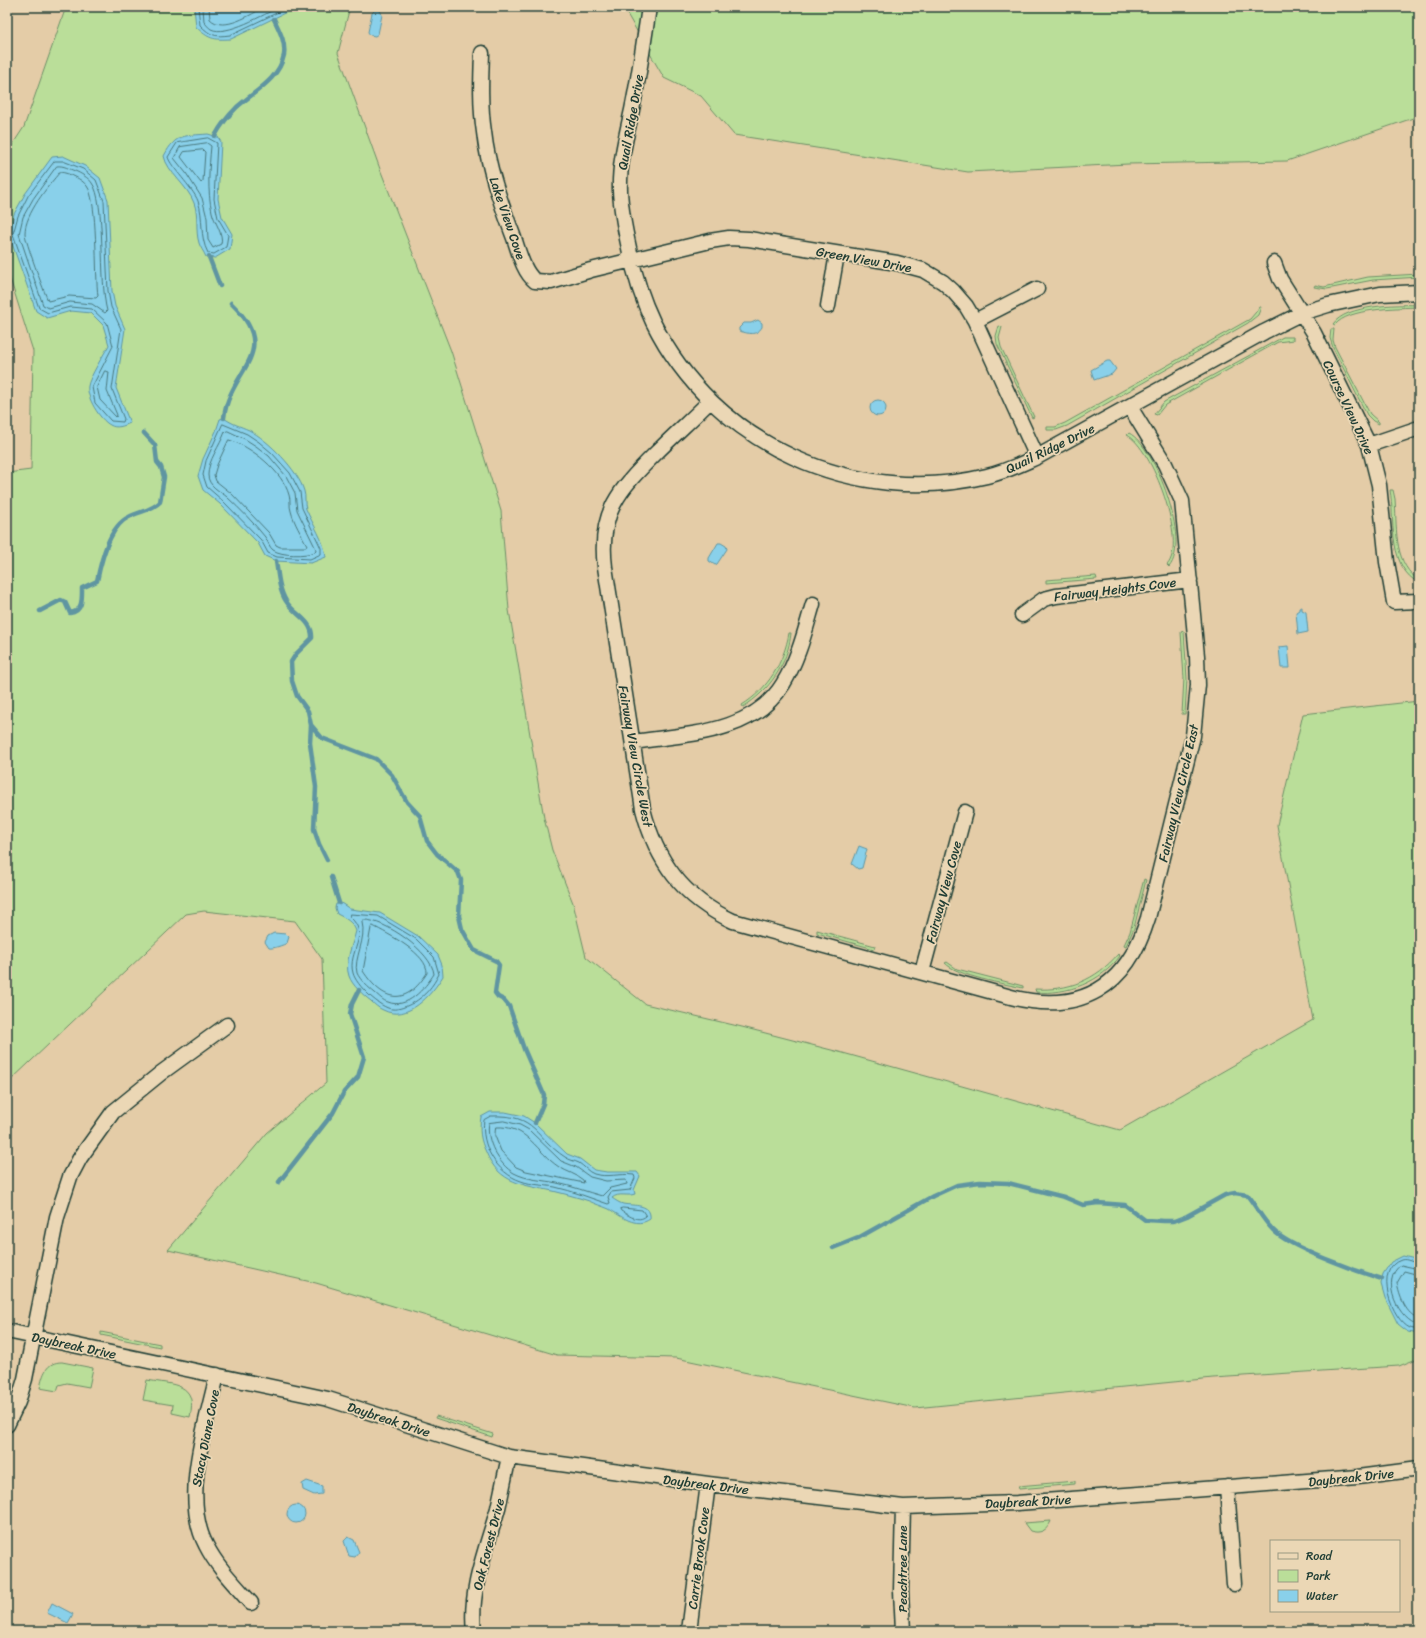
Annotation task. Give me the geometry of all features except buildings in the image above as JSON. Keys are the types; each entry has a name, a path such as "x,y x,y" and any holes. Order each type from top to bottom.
{"street":[{"name":"Quail Ridge Drive","path":"649,7 642,60 621,163 620,191 625,229 632,261 644,300 658,331 672,353 710,401 731,419 776,448 846,477 919,485 958,482 1008,470 1037,457 1264,332 1302,313 1363,297 1419,292"},
{"name":"Lake View Cove","path":"482,53 482,106 487,152 498,195 529,275 539,282 551,282 590,270 632,261"},
{"name":"Green View Drive","path":"632,261 710,241 729,238 749,239 898,263 923,270 943,282 966,306 975,322 1037,457"},
{"path":"828,306 837,254"},
{"name":"Course View Drive","path":"1274,263 1280,279 1314,333 1369,445 1379,485 1387,562 1394,602 1419,601"},
{"path":"975,322 1037,289"},
{"name":"Fairway View Circle West","path":"710,401 630,478 614,502 606,524 603,545 643,809 649,832 666,866 685,888 700,902 722,916 746,925 922,972"},
{"name":"Fairway View Circle East","path":"922,972 1027,1001 1051,1004 1072,1001 1101,988 1121,972 1132,957 1141,940 1148,918 1193,736 1198,678 1185,522 1180,495 1165,464 1130,407"},
{"path":"1369,445 1419,428"},
{"name":"Fairway Heights Cove","path":"1022,615 1044,599 1056,596 1190,580"},
{"path":"633,742 721,728 739,722 758,711 779,691 788,676 813,604"},
{"name":"Fairway View Cove","path":"922,972 965,812"},
{"path":"7,1425 18,1402 25,1379 57,1217 70,1177 86,1148 113,1112 161,1073 227,1025"},
{"name":"Daybreak Drive","path":"7,1331 328,1399 509,1457 708,1484 903,1507 1017,1503 1227,1488 1358,1477 1419,1468"},
{"name":"Stacy Diane Cove","path":"217,1375 197,1469 194,1507 200,1530 206,1545 218,1564 251,1603"},
{"name":"Oak Forest Drive","path":"474,1631 472,1613 481,1564 498,1507 509,1457"},
{"name":"Carrie Brook Cove","path":"689,1631 708,1484"},
{"path":"1227,1488 1234,1584"},
{"name":"Peachtree Lane","path":"903,1507 901,1591 903,1631"}],"green space":[{"path":"66,7 350,7 338,53 380,169 451,351 501,511 509,610 544,818 552,850 573,903 586,957 645,1004 843,1053 1120,1130 1313,1020 1277,825 1303,714 1419,701 1419,1358 1399,1366 1213,1378 915,1408 676,1358 557,1355 316,1283 168,1250 267,1133 326,1083 322,959 295,921 204,911 186,914 11,1080 7,1087 7,473 31,470 33,351 7,269 7,153 24,127"},
{"path":"623,7 1419,7 1419,116 1287,161 1128,164 968,172 734,135 701,96 664,78"},
{"path":"1419,274 1419,277 1373,280 1327,289 1314,287 1315,285 1324,287 1368,277"},
{"path":"1398,305 1419,305 1419,307 1362,312 1341,319 1335,325 1333,324 1349,313 1360,309"},
{"path":"1259,307 1261,307 1258,315 1248,323 1067,426 1056,430 1047,430 1047,427 1055,427 1065,423 1250,319"},
{"path":"999,326 1002,327 999,338 1001,347 1034,417 1032,418 997,344 996,336"},
{"path":"1331,329 1334,329 1333,340 1335,347 1370,414 1379,422 1379,424 1367,415 1333,348 1330,338"},
{"path":"1283,337 1293,337 1293,340 1278,342 1165,405 1157,415 1154,414 1164,402"},
{"path":"1129,433 1139,442 1150,456 1167,496 1173,517 1176,537 1175,555 1169,567 1167,565 1172,554 1173,537 1170,517 1164,496 1147,457 1137,443 1127,435"},
{"path":"1390,490 1393,490 1395,499 1396,531 1400,552 1403,562 1416,578 1414,580 1406,572 1396,551"},
{"path":"1096,576 1097,579 1046,583 1046,580"},
{"path":"1184,631 1187,679 1185,714 1182,714 1184,678 1181,632"},
{"path":"789,633 791,633 786,655 776,676 761,693 743,707 742,705 760,691 773,674 779,664 787,644"},
{"path":"1144,879 1146,880 1134,928 1126,946 1124,945 1130,932"},
{"path":"817,930 875,946 874,949 817,933"},
{"path":"1118,954 1120,956 1112,965 1093,980 1071,989 1036,992 1035,989 1059,988 1081,982 1100,971"},
{"path":"947,962 957,969 1023,986 1023,988 970,976 951,968 945,963"},
{"path":"101,1332 160,1344 160,1347 101,1335"},
{"path":"62,1362 93,1368 89,1387 67,1383 59,1385 57,1391 40,1388 42,1378 46,1370 52,1364"},
{"path":"147,1380 174,1385 187,1391 192,1406 190,1417 172,1413 173,1405 143,1400"},
{"path":"436,1416 493,1434 492,1437 435,1418"},
{"path":"1075,1481 1075,1484 1019,1489 1018,1486"},
{"path":"1051,1521 1043,1531 1040,1532 1030,1531 1024,1523"}],"water":[{"path":"194,7 297,7 231,39 215,39 204,34 196,27"},
{"path":"376,9 380,10 382,15 378,34 375,36 370,35 368,32 372,13"},
{"path":"208,134 218,137 221,142 218,199 222,217 232,234 230,249 215,258 206,257 200,246 194,203 187,191 169,168 164,156 177,139 187,136"},
{"path":"63,156 85,166 100,178 108,200 112,291 115,306 125,329 116,388 130,423 120,427 112,426 102,418 94,408 88,391 91,377 109,345 103,325 91,313 71,311 47,318 36,311 9,235 14,214 25,194 52,157"},
{"path":"758,320 762,323 762,327 757,332 751,334 739,331 739,328 744,323 751,323"},
{"path":"1107,361 1110,361 1116,369 1112,374 1094,380 1091,370"},
{"path":"875,400 881,400 886,405 884,414 881,416 875,416 870,411 870,405"},
{"path":"224,418 249,430 265,441 281,456 296,474 304,491 306,509 321,539 326,557 311,563 276,561 265,556 258,543 220,504 203,490 198,476 203,459 220,419"},
{"path":"718,543 726,546 727,549 715,565 709,561 709,558"},
{"path":"1302,607 1302,610 1306,612 1308,632 1298,634 1296,612"},
{"path":"1288,646 1290,668 1281,668 1279,647"},
{"path":"859,846 867,849 862,868 858,869 852,864"},
{"path":"341,903 350,909 380,913 418,936 438,955 442,965 443,976 426,998 418,1005 401,1013 392,1013 378,1007 355,986 349,976 348,965 356,931 351,923 337,914 335,908 336,904"},
{"path":"274,933 286,934 289,937 287,943 278,947 269,948 265,942 268,936"},
{"path":"490,1112 505,1112 524,1116 535,1123 567,1154 580,1159 594,1170 607,1172 637,1172 640,1176 634,1190 635,1194 617,1195 612,1198 623,1204 636,1205 645,1208 650,1214 650,1219 645,1222 634,1222 609,1209 589,1201 532,1187 505,1177 491,1163 481,1139 481,1117"},
{"path":"1403,1256 1419,1260 1419,1334 1408,1332 1398,1324 1385,1298 1381,1284 1383,1274 1391,1262"},
{"path":"307,1481 322,1486 322,1494 314,1495 303,1490 302,1484"},
{"path":"292,1505 300,1505 305,1510 303,1521 300,1523 292,1523 287,1518 287,1510"},
{"path":"348,1537 354,1540 359,1552 355,1557 349,1556 344,1541"},
{"path":"52,1603 73,1614 68,1623 47,1613"}],"waterway":[{"path":"215,136 222,124 234,110 272,78 277,71 284,55 284,45 282,36 274,19"},
{"path":"209,257 220,286"},
{"path":"224,418 228,401 249,361 253,348 253,335 246,320 231,303"},
{"path":"40,611 61,600 65,602 70,613 77,610 81,604 82,588 97,581 107,545 116,528 129,517 149,509 160,502 164,477 161,467 157,462 155,445 144,433"},
{"path":"276,561 279,582 284,597 289,606 306,622 312,638 296,654 291,662 292,681 297,696 308,711 311,725 322,738 376,759 392,775 407,802 420,816 427,841 437,854 458,872 461,880 459,916 462,929 474,950 496,961 499,965 495,993 509,1006 524,1049 544,1095 543,1104 535,1123"},
{"path":"311,725 310,743 316,787 314,829 327,860"},
{"path":"331,877 339,903"},
{"path":"279,1182 333,1113 344,1092 358,1077 364,1057 350,1014 352,1004 359,990"},
{"path":"833,1248 858,1238 933,1196 957,1185 980,1182 1008,1183 1064,1197 1083,1205 1098,1203 1125,1205 1145,1220 1164,1221 1174,1221 1187,1216 1225,1195 1235,1193 1247,1195 1273,1230 1281,1237 1324,1258 1382,1279"}]}
